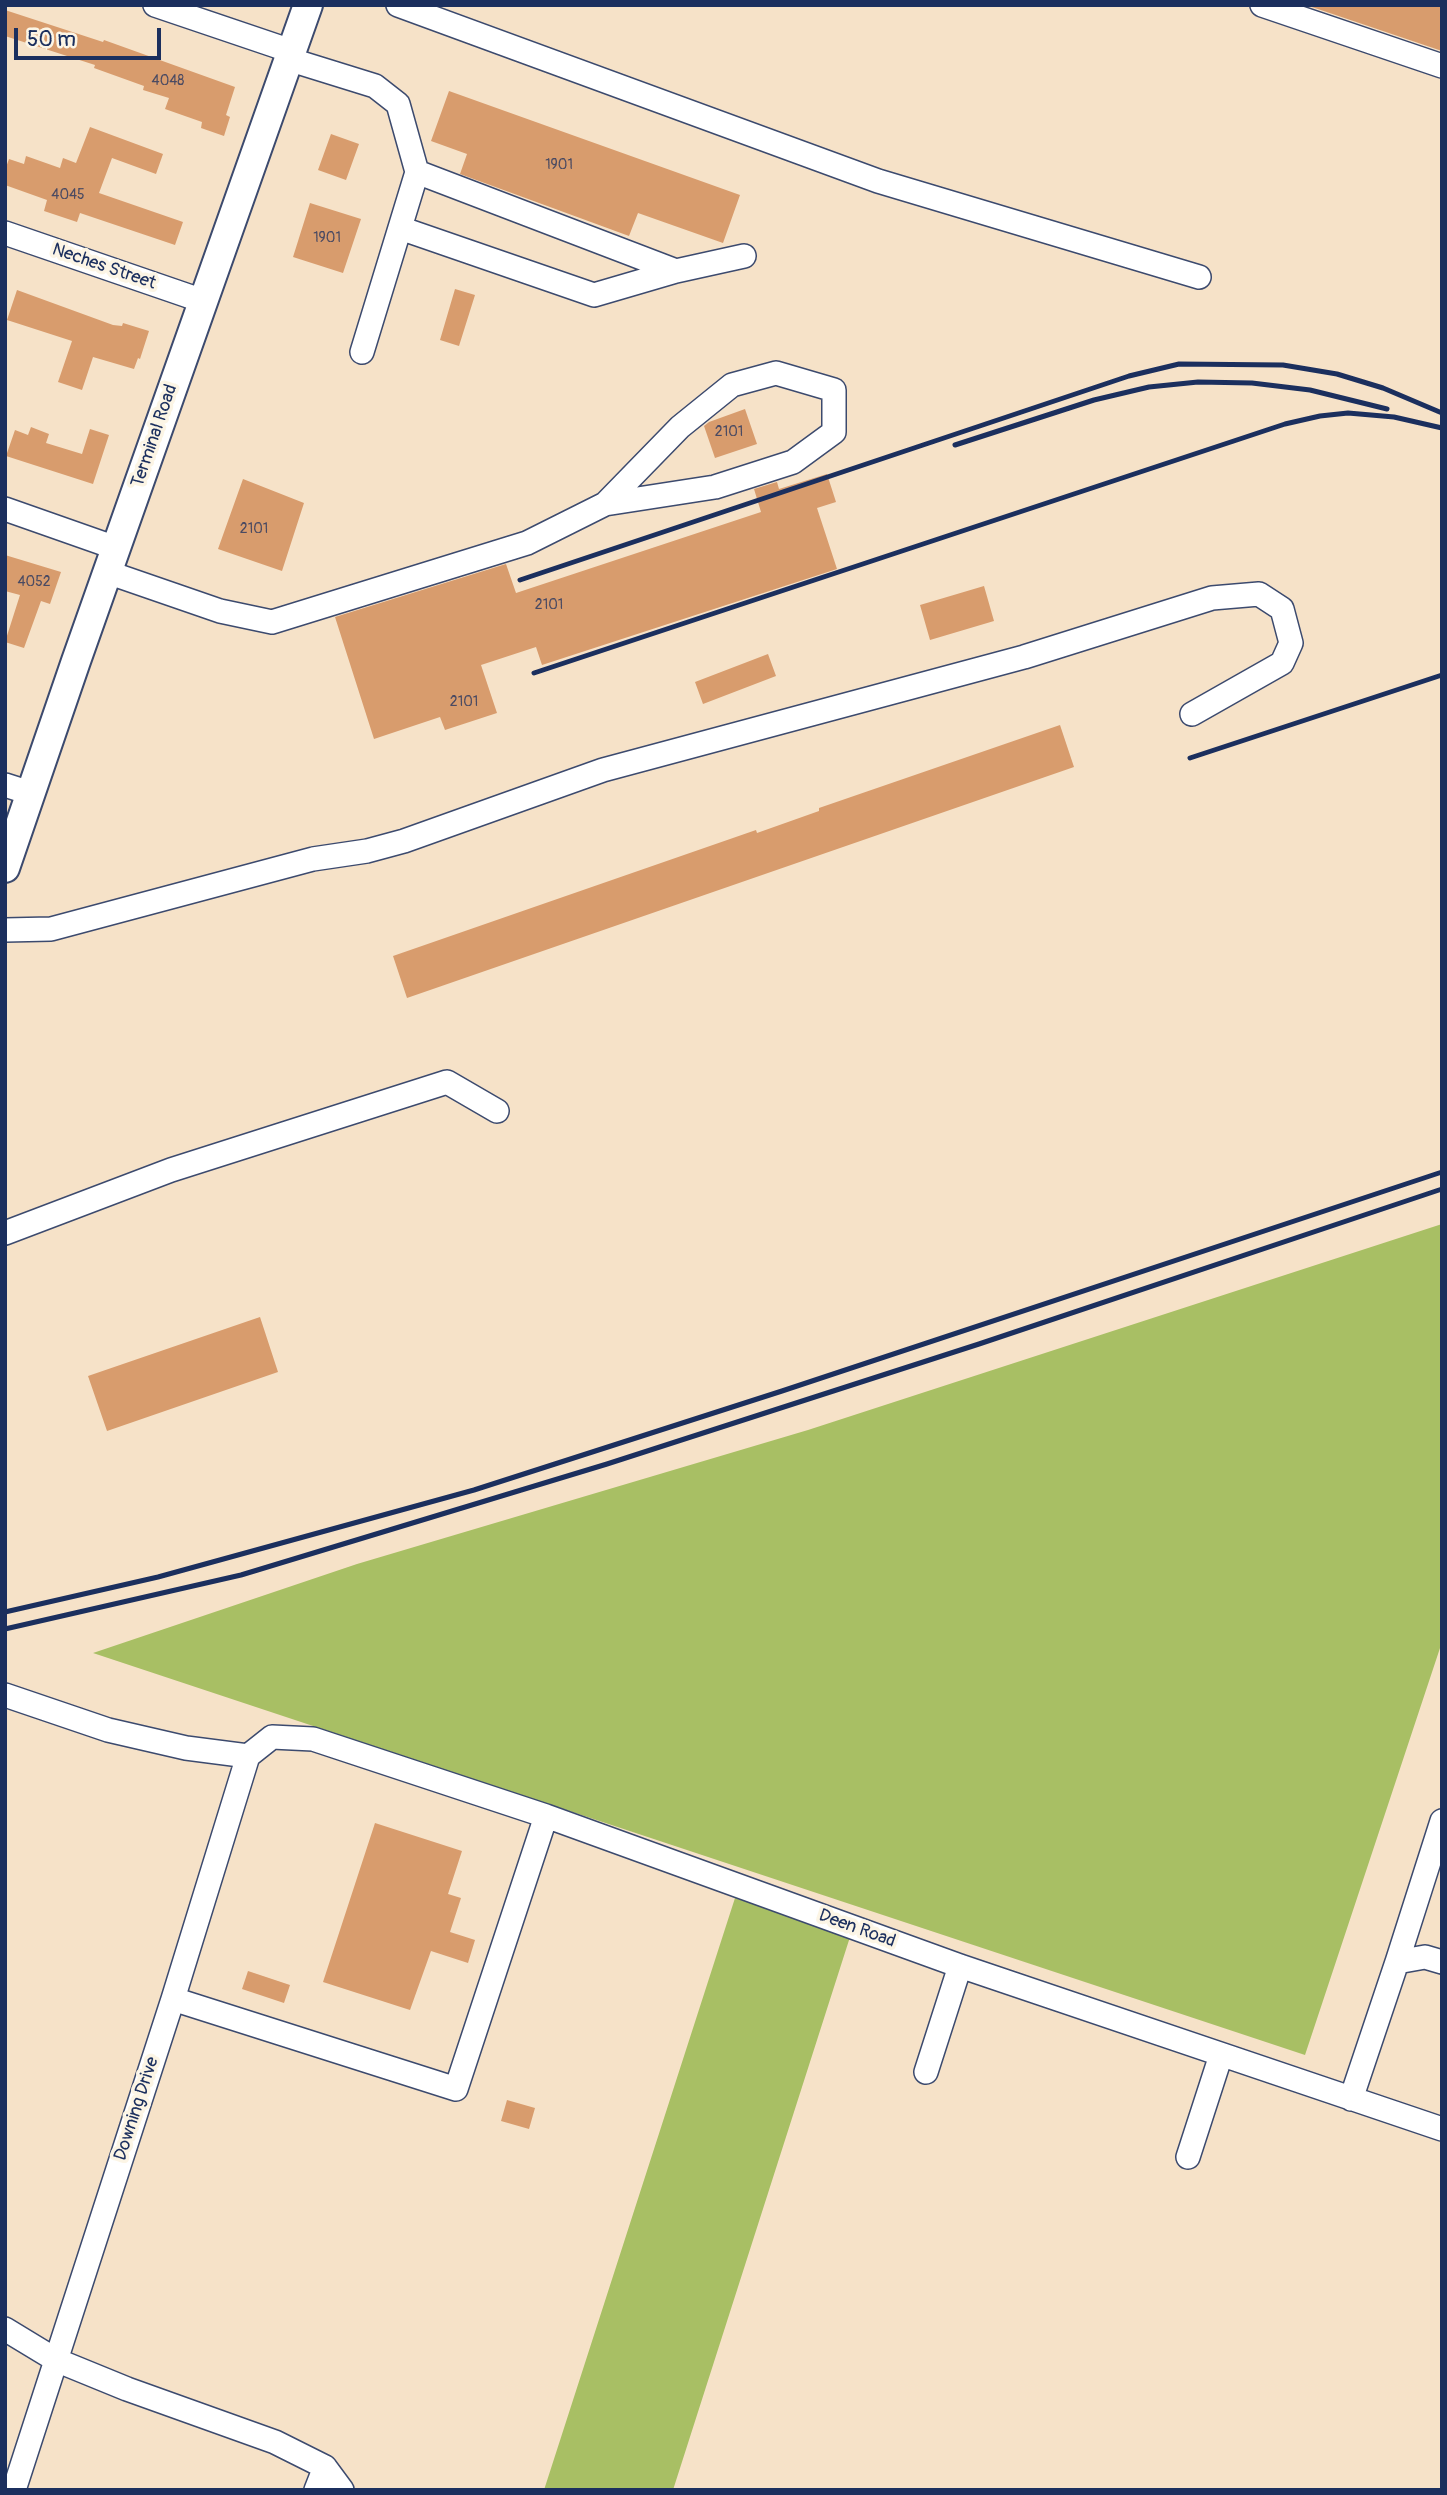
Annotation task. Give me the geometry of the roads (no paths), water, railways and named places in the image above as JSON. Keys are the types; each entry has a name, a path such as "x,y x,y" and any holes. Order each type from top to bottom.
{"main road":[{"name":"Terminal Road","path":"5,868 17,789 111,560 307,5"}],"street":[{"path":"155,5 375,86 398,104 418,172 362,352"},
{"path":"398,5 878,181 1199,277"},
{"path":"1262,5 1442,66"},
{"path":"418,172 676,271"},
{"path":"400,228 594,295 676,271 744,256"},
{"name":"Neches Street","path":"5,233 203,301"},
{"path":"5,509 220,611 272,622 527,542 605,503 715,487 793,462 834,432 834,390 776,373 732,385 680,427 605,503"},
{"path":"5,930 51,929 313,859 367,851 404,841 603,770 1024,657 1212,598 1259,594 1282,609 1291,643 1282,663 1192,714"},
{"path":"5,1233 171,1170 447,1082 497,1111"},
{"path":"5,1695 108,1730 186,1748 248,1756"},
{"name":"Deen Road","path":"248,1756 272,1737 313,1739 546,1816 960,1966 1442,2129"},
{"name":"Downing Drive","path":"14,2490 248,1756"},
{"path":"173,1998 456,2090 546,1816"},
{"path":"1351,2099 1442,1821"},
{"path":"1397,1962 1425,1957 1442,1962"},
{"path":"926,2073 960,1966"},
{"path":"1188,2157 1221,2055"},
{"path":"5,2329 56,2360 127,2389 275,2442 325,2467 342,2490"},
{"path":"316,2490 325,2467"}],"railway":[{"path":"520,580 1129,376 1179,364 1283,365 1337,374 1383,388 1442,413"},
{"path":"955,445 1094,400 1149,387 1198,382 1252,383 1310,390 1387,409"},
{"path":"534,673 1285,424 1348,413 1394,417 1442,428"},
{"path":"1190,758 1442,675"},
{"path":"5,1612 158,1577 474,1490 1442,1172"},
{"path":"5,1629 241,1575 607,1464 979,1344 1442,1189"}]}
